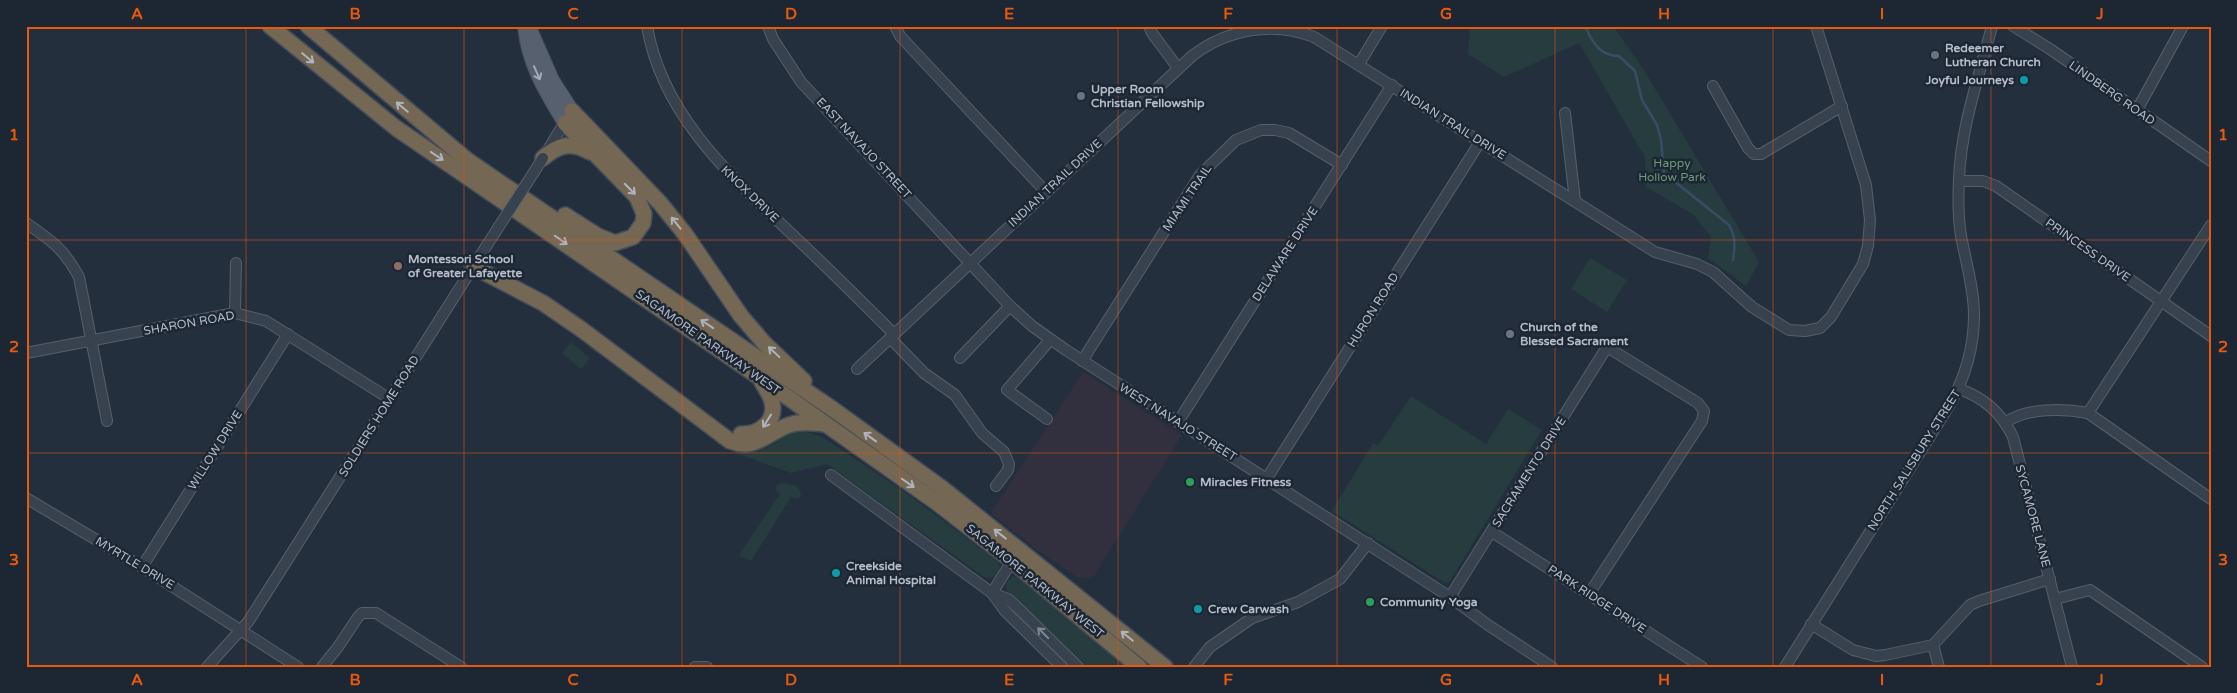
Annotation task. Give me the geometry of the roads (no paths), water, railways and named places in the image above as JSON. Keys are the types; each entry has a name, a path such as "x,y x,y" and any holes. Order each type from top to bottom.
{"highway":[{"name":"SAGAMORE PARKWAY WEST","path":"270,26 396,128 759,377 936,502 1012,561 1139,667"},
{"name":"SAGAMORE PARKWAY WEST","path":"308,26 460,154 834,410 949,494 1165,667"},
{"path":"509,189 562,213 606,241 615,243 634,237 643,223 643,206 637,197 596,155 568,117"},
{"path":"568,117 660,203 686,234 741,316 764,343 834,410"},
{"path":"543,158 562,146 573,145 596,155"},
{"path":"477,262 568,309 724,428 738,434 750,434 759,431 768,422 772,402 759,377"},
{"path":"477,262 581,328 730,441 739,445 760,442 789,425 802,422 826,424"}],"main road":[{"path":"527,26 568,117"}],"street":[{"name":"KNOX DRIVE","path":"646,26 660,71 676,105 713,157 892,336 924,373 955,395 982,433 1004,452 1009,464 1008,470 996,486"},
{"name":"EAST NAVAJO STREET","path":"768,26 773,39 801,82 970,262"},
{"path":"894,26 900,36 1045,191"},
{"path":"1149,26 1152,33 1178,68"},
{"path":"1359,64 1382,26"},
{"name":"INDIAN TRAIL DRIVE","path":"857,369 1178,68 1211,42 1246,31 1271,28 1285,28 1314,37 1655,252 1697,264 1713,272 1752,307 1789,330 1805,331 1820,328 1831,317 1863,264 1868,246 1870,220 1866,185 1816,26"},
{"name":"NORTH SALISBURY STREET","path":"1784,667 1959,388 1967,366 1972,341 1974,314 1961,233 1959,181 1963,138 1992,26"},
{"name":"LINDBERG ROAD","path":"2013,26 2211,161"},
{"path":"2137,110 2183,26"},
{"name":"DELAWARE DRIVE","path":"1178,422 1392,85"},
{"path":"1713,86 1748,148 1754,154 1761,154 1842,106"},
{"path":"1565,113 1575,200"},
{"name":"SOLDIERS HOME ROAD","path":"207,667 242,630 307,532 568,117"},
{"name":"MIAMI TRAIL","path":"1082,361 1200,175 1236,140 1261,130 1289,133 1342,165"},
{"name":"HURON ROAD","path":"1267,478 1480,142"},
{"name":"PRINCESS DRIVE","path":"1959,181 1983,181 1996,186 2211,336"},
{"path":"26,223 59,246 70,260 79,277 107,421"},
{"path":"2088,413 2211,225"},
{"name":"WEST NAVAJO STREET","path":"970,262 1010,306 1050,340 1450,597 1488,625 1552,667"},
{"path":"235,313 236,263"},
{"path":"960,358 1010,306"},
{"name":"SHARON ROAD","path":"26,353 235,313 266,321 390,399"},
{"name":"WILLOW DRIVE","path":"142,567 288,334"},
{"path":"1046,419 1006,390 1050,340"},
{"name":"SACRAMENTO DRIVE","path":"1450,597 1608,347 1698,403 1704,411 1702,421 1589,594"},
{"name":"SYCAMORE LANE","path":"1959,388 1986,403 2006,422 2012,437 2072,667"},
{"path":"2006,422 2014,417 2034,412 2073,410 2088,413 2211,499"},
{"path":"830,475 992,593 1008,599 1078,667"},
{"name":"MYRTLE DRIVE","path":"26,498 142,567 298,667"},
{"name":"PARK RIDGE DRIVE","path":"1492,532 1702,667"},
{"path":"1194,667 1210,647 1252,618 1298,602 1340,579 1368,544"},
{"path":"992,593 1012,561"},
{"path":"1811,624 1853,650 1866,654 1885,655 1933,645 1970,605 2050,579"},
{"path":"2054,599 2090,590 2202,667"},
{"path":"992,593 1005,611 1062,667"},
{"path":"322,667 362,612 369,611 386,618 462,667"},
{"path":"1933,645 1939,667"},
{"path":"695,667 707,667"}],"waterway":[{"path":"1583,26 1598,48 1607,54 1619,56 1635,71 1642,100 1657,125 1661,140 1664,173 1729,225 1734,242 1733,260"}],"place":[{"name":"Redeemer Lutheran Church","path":"1935,55"},
{"name":"Joyful Journeys","path":"2024,80"},
{"name":"Upper Room Christian Fellowship","path":"1081,96"},
{"name":"Montessori School of Greater Lafayette","path":"398,266"},
{"name":"Church of the Blessed Sacrament","path":"1510,334"},
{"name":"Miracles Fitness","path":"1190,482"},
{"name":"Creekside Animal Hospital","path":"836,573"},
{"name":"Community Yoga","path":"1370,602"},
{"name":"Crew Carwash","path":"1198,609"}],"park label":[{"name":"Happy Hollow Park","path":"1672,170"}]}
